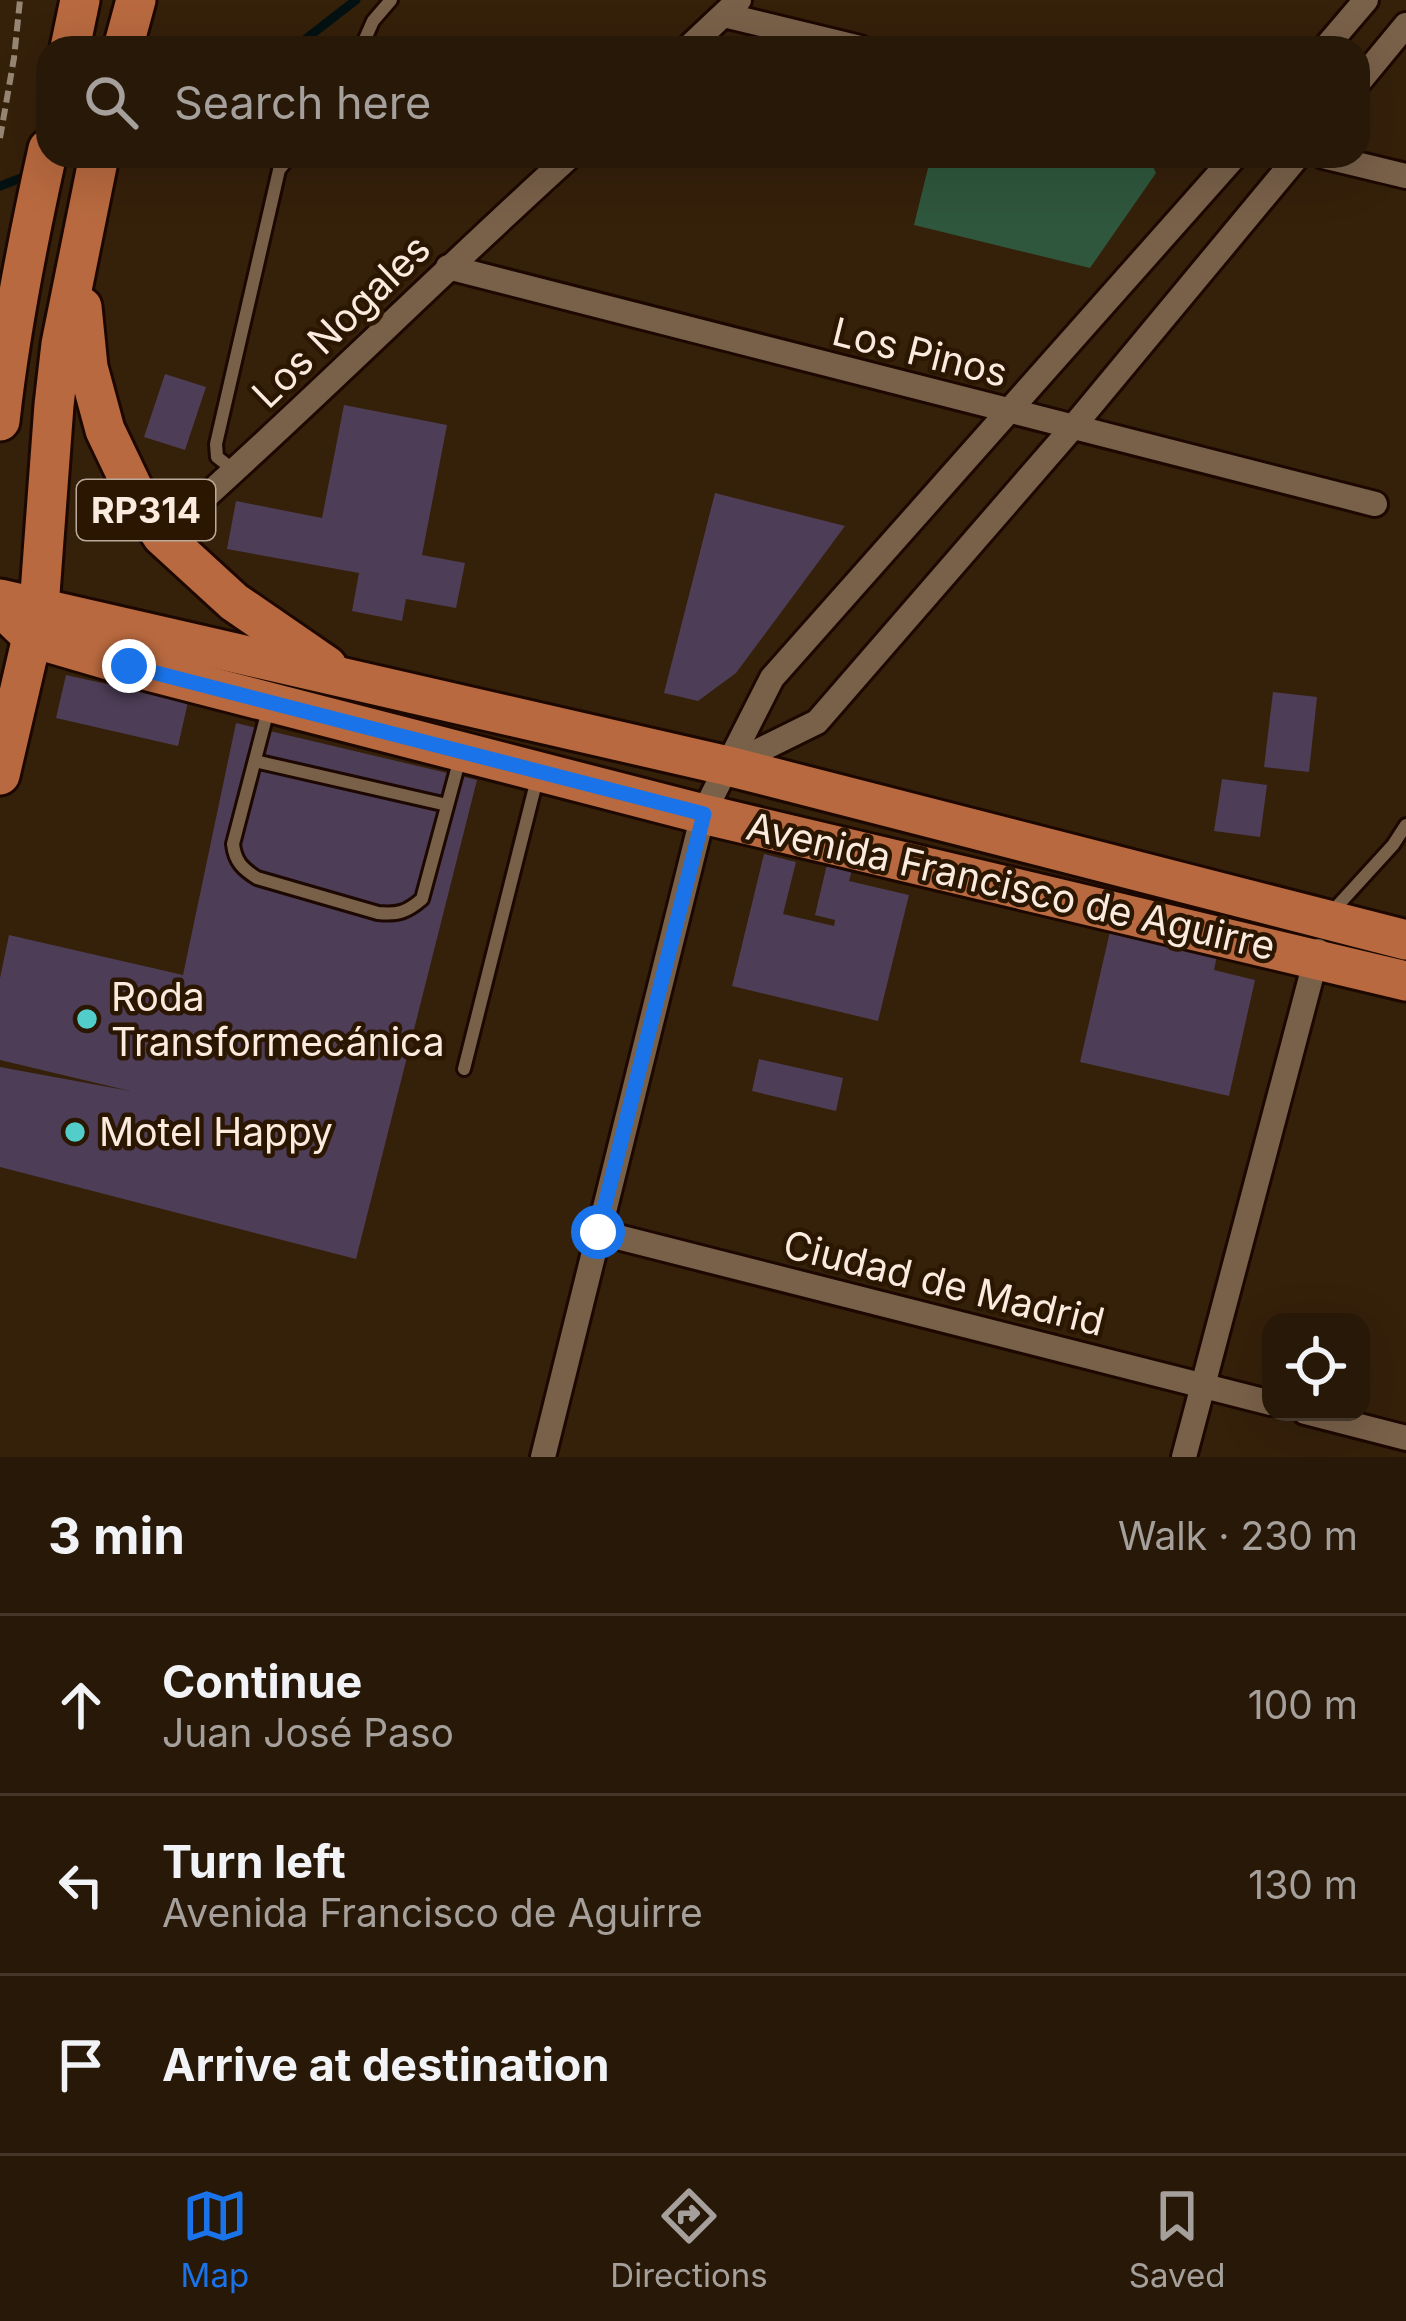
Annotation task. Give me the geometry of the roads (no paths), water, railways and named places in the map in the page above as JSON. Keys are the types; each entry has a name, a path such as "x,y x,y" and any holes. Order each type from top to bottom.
{"main road":[{"path":"72,36 80,0"},
{"path":"127,36 136,0"},
{"path":"0,421 26,246 44,168"},
{"name":"RP314","path":"18,613 61,344 97,168"},
{"path":"0,304 26,246"},
{"name":"RP314","path":"78,257 88,367 105,430 138,499 162,536 234,602 347,679"},
{"path":"0,775 16,716 18,613"},
{"name":"Avenida Francisco de Aguirre","path":"18,613 129,666 704,814 1321,939 1406,940"},
{"name":"Avenida Francisco de Aguirre","path":"18,613 347,679 728,766 1321,939 1406,981"},
{"path":"16,716 49,678 74,669 129,666"}],"street":[{"path":"1335,36 1366,0"},
{"path":"701,36 731,8 821,36"},
{"path":"1370,68 1406,25"},
{"path":"1370,167 1406,176"},
{"name":"Los Nogales","path":"162,536 236,472 557,168"},
{"path":"543,1457 704,814 772,678 1224,168"},
{"path":"728,766 817,722 1073,427 1288,168"},
{"name":"Los Pinos","path":"448,267 1375,504"},
{"path":"1184,1457 1321,939"},
{"name":"Ciudad de Madrid","path":"598,1232 1262,1401"},
{"path":"1340,1421 1406,1438"}],"lane":[{"path":"366,36 391,0"},
{"path":"236,472 217,458 216,444 281,168"},
{"path":"270,702 234,855 256,878 378,913 408,912 422,899 462,752"},
{"path":"255,761 448,805"},
{"path":"464,1069 539,772"},
{"path":"1321,939 1406,825"}],"waterway":[{"path":"310,36 356,0"},
{"path":"0,186 29,175"}],"place":[{"name":"Roda Transformecánica","path":"87,1019"},
{"name":"Motel Happy","path":"75,1132"}]}
